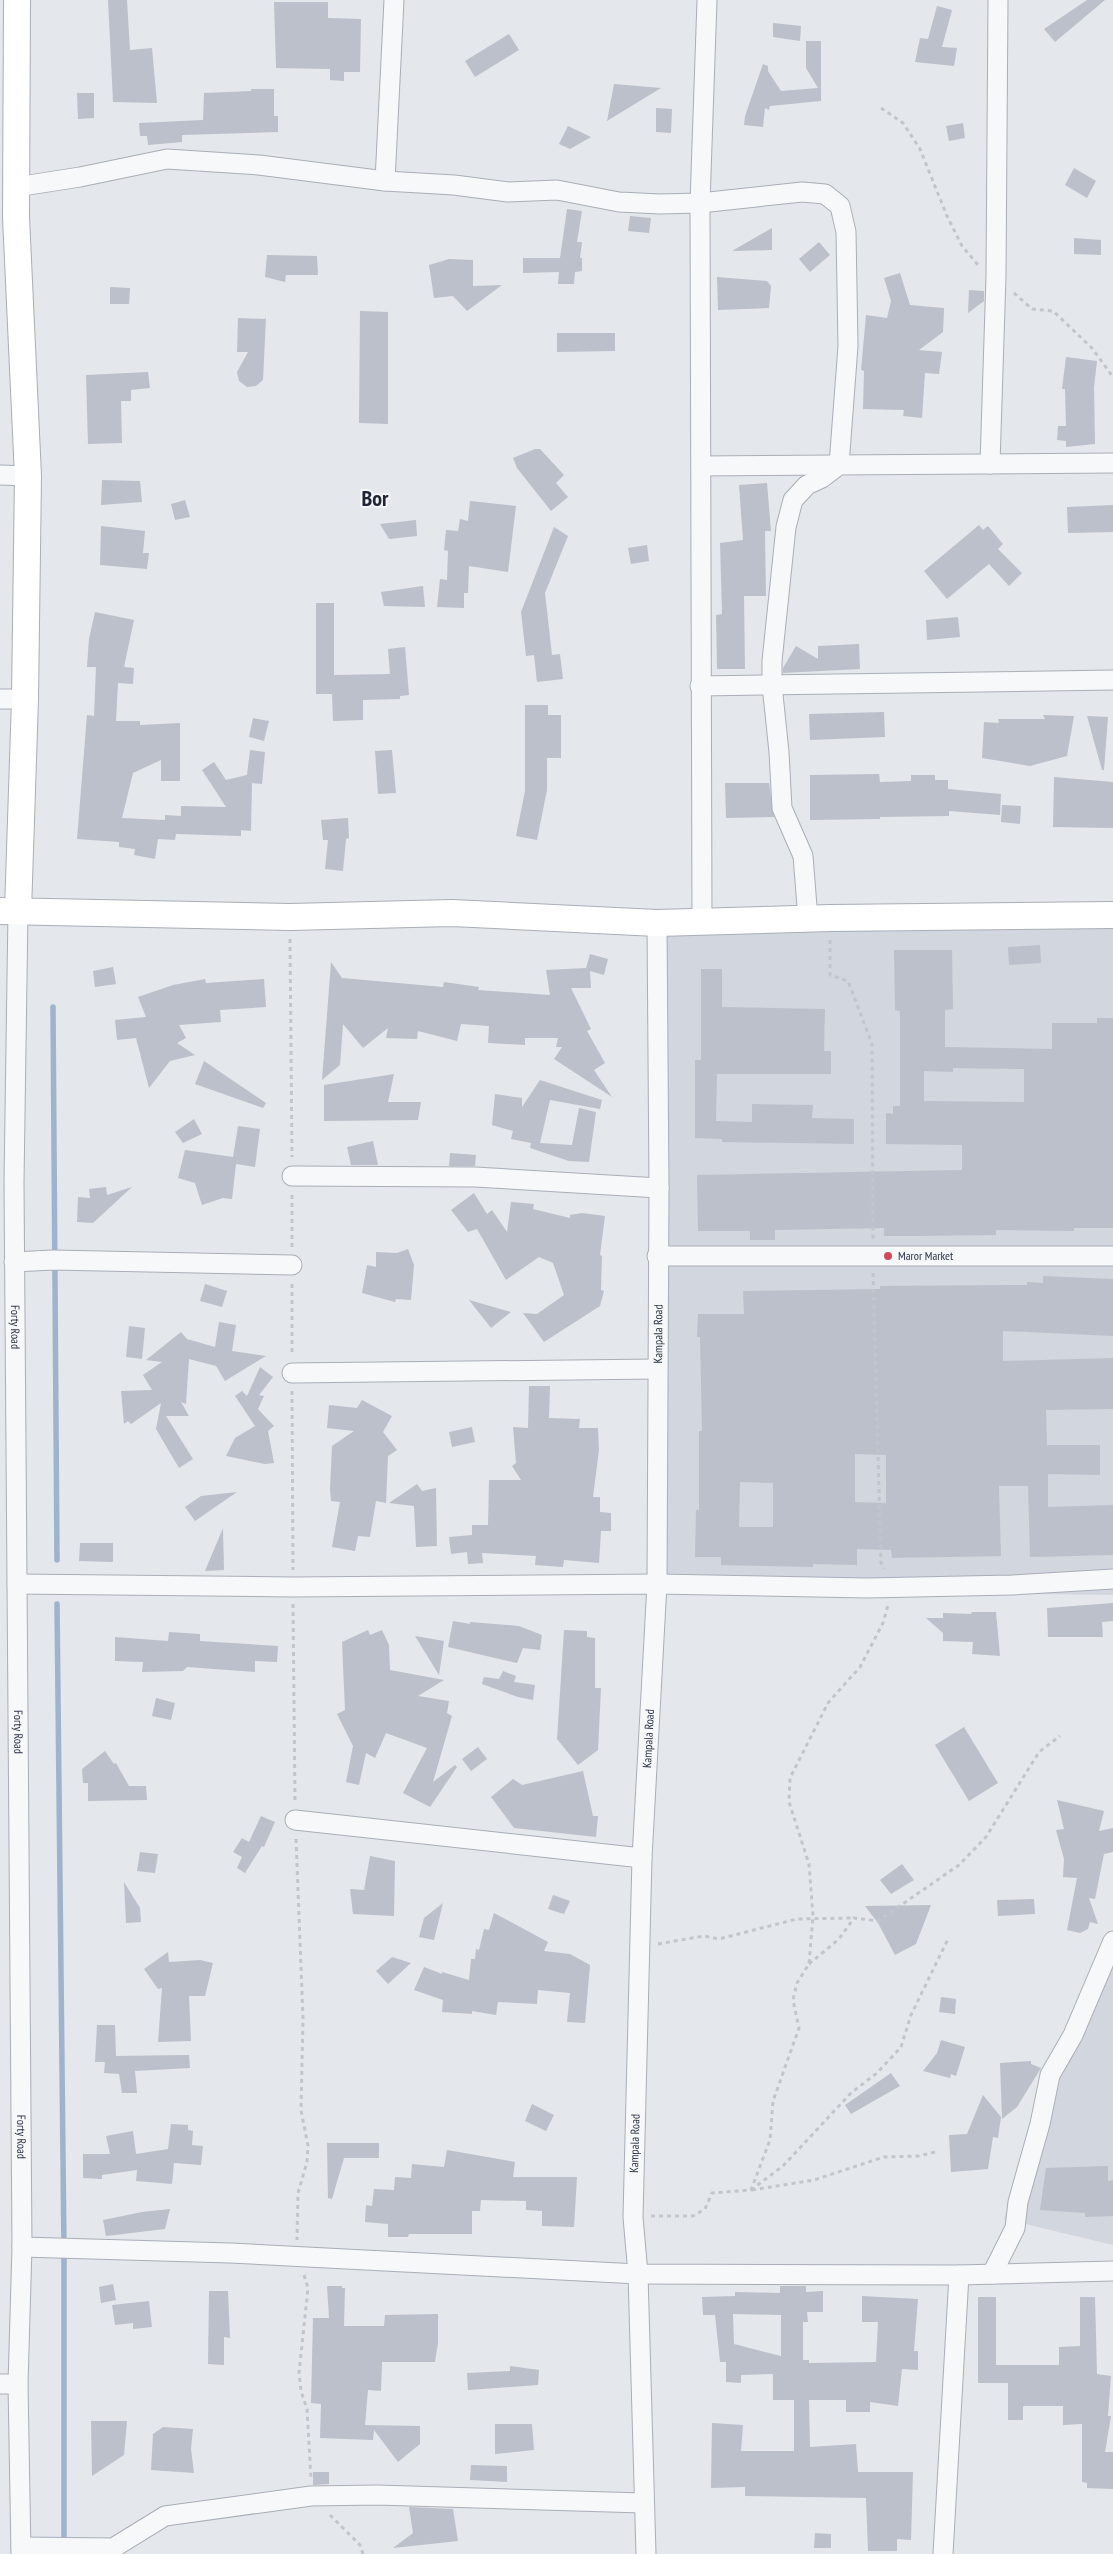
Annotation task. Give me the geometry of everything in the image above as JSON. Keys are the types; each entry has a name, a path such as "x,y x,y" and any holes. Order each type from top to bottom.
{"street":[{"path":"17,0 16,187 8,217 28,476 12,699 9,911 290,917 452,913 657,923 819,918 1113,915"},
{"path":"385,181 394,0"},
{"path":"702,923 700,203 707,0"},
{"path":"990,464 996,276 998,0"},
{"path":"16,187 167,160 259,165 385,181 454,185 508,192 557,190 619,202 700,203 802,192 824,194 840,206 846,232 849,309 846,329 847,379 839,465 822,478 807,485 793,500 786,528 772,661 772,685 779,752 782,808 803,856 819,918"},
{"path":"701,466 1113,463"},
{"path":"0,475 28,476"},
{"path":"700,686 1113,680"},
{"name":"Forty Road","path":"9,911 14,1262 22,2248 9,2384 21,2551"},
{"name":"Kampala Road","path":"646,2554 643,2502 638,2274 633,2217 642,1858 657,1584 657,1256 660,1188 657,923"},
{"path":"292,1176 475,1177 660,1188"},
{"path":"657,1256 1113,1256"},
{"path":"14,1262 53,1260 292,1265"},
{"path":"292,1374 657,1369"},
{"path":"17,1584 293,1587 657,1584 893,1588 1012,1586 1113,1579"},
{"path":"295,1820 642,1858"},
{"path":"992,2274 1015,2228 1018,2202 1040,2124 1050,2075 1073,2035 1113,1941"},
{"path":"22,2248 298,2256 638,2274 959,2275 1113,2271"},
{"path":"942,2554 959,2275"},
{"path":"21,2551 113,2548 165,2516 311,2496 377,2495 643,2502"}],"path":[{"path":"290,917 295,1820 303,2018 301,2110 308,2146 307,2162 298,2193 296,2230 298,2256 308,2288 299,2373 301,2391 307,2409 311,2496 360,2545 363,2554"},
{"path":"809,1964 812,1920 809,1864 789,1802 790,1778 828,1703 860,1667 883,1623 893,1588 881,1563 873,1255 872,1044 848,981 830,975 819,918"},
{"path":"639,1947 704,1936 719,1939 797,1919 854,1918 878,1921 959,1866 986,1837 1039,1752 1060,1736"},
{"path":"751,2190 770,2140 773,2101 799,2028 793,2000 797,1983 809,1964 839,1939 854,1918"},
{"path":"751,2190 783,2166 851,2093 877,2072 901,2046 911,2016 949,1937"},
{"path":"633,2217 693,2216 705,2208 712,2193 751,2190 814,2180 884,2157 919,2156 934,2152"}],"shaded area":[{"name":"Maror Market","path":"1113,909 1113,1595 662,1589 666,923"},
{"path":"1113,1932 1113,2245 1004,2219 1036,2115"}],"building":[{"path":"108,0 127,0 130,50 152,48 157,103 113,102"},
{"path":"1087,0 1105,0 1055,42 1044,29"},
{"path":"274,2 328,2 328,18 361,19 360,72 344,72 344,81 330,80 330,69 276,68"},
{"path":"937,6 952,10 942,47 957,48 954,66 915,62 920,38 928,39"},
{"path":"773,23 801,26 800,41 773,37"},
{"path":"509,34 519,50 475,77 465,61"},
{"path":"806,41 821,41 821,101 770,106 769,110 765,108 763,127 744,125 745,116 763,64 768,66 768,71 781,91 818,88 806,68"},
{"path":"614,84 661,88 607,121"},
{"path":"251,89 274,89 274,116 278,116 278,132 182,135 182,142 148,145 147,136 140,136 139,123 203,120 204,93 251,91"},
{"path":"77,93 94,93 94,118 78,119"},
{"path":"656,108 672,109 671,133 656,132"},
{"path":"963,123 965,138 949,141 946,126"},
{"path":"568,126 591,137 570,149 559,144"},
{"path":"1074,168 1096,181 1087,198 1065,185"},
{"path":"567,209 582,211 577,242 582,242 580,258 582,258 582,271 575,272 574,284 558,284 559,272 523,273 523,258 560,258"},
{"path":"630,216 651,218 649,233 628,231"},
{"path":"772,228 772,250 732,251"},
{"path":"1074,238 1101,240 1101,255 1074,254"},
{"path":"819,242 830,255 810,272 799,259"},
{"path":"267,255 317,256 318,275 286,275 285,282 265,277"},
{"path":"449,259 473,260 473,286 502,285 467,311 453,296 434,298 429,265"},
{"path":"900,273 910,305 944,308 943,332 919,350 942,352 939,374 925,373 922,418 903,416 904,410 863,409 864,371 861,370 866,315 887,318 891,301 884,278"},
{"path":"717,277 767,281 771,286 769,308 718,310"},
{"path":"110,287 130,288 129,304 110,304"},
{"path":"969,290 984,291 984,301 968,313"},
{"path":"360,311 388,312 388,424 359,423"},
{"path":"266,317 263,380 256,386 247,387 239,381 237,372 248,352 237,352 238,318 265,319"},
{"path":"557,333 615,333 615,351 557,352"},
{"path":"1066,357 1097,361 1094,387 1095,444 1066,447 1066,441 1057,440 1058,426 1066,426 1065,389 1062,389"},
{"path":"148,372 150,388 131,390 131,401 121,401 122,443 88,444 86,375"},
{"path":"535,449 540,449 564,475 556,483 568,497 551,511 517,468 513,458"},
{"path":"102,480 140,481 142,502 101,505"},
{"path":"767,483 771,531 765,531 766,596 744,596 745,669 717,669 716,615 722,614 720,543 743,540 739,485"},
{"path":"185,500 190,517 175,520 171,504"},
{"path":"470,501 516,506 508,572 469,566 468,593 464,593 464,608 437,607 440,579 447,580 448,551 444,550 446,530 458,531 460,519 468,521"},
{"path":"1113,505 1113,532 1068,533 1067,507"},
{"path":"416,520 417,536 389,539 380,524"},
{"path":"979,525 983,530 988,526 1003,544 998,549 1022,573 1009,586 989,564 947,599 924,571"},
{"path":"101,526 145,531 143,553 149,553 147,569 100,565"},
{"path":"554,527 568,536 545,593 552,655 560,654 563,679 537,682 534,655 526,656 521,612"},
{"path":"647,545 649,561 631,564 628,548"},
{"path":"423,586 425,607 384,606 381,592"},
{"path":"316,603 334,603 334,675 390,674 388,649 405,647 409,695 400,696 400,699 363,700 363,720 333,721 332,694 316,694"},
{"path":"95,612 134,620 124,667 134,668 133,684 118,683 116,721 140,721 140,725 180,723 180,781 161,781 161,760 133,773 122,818 165,820 165,815 181,816 181,806 226,807 202,770 214,762 226,780 247,775 250,750 265,752 262,784 252,783 251,831 241,830 241,836 176,834 175,840 158,839 155,859 134,855 135,849 119,847 119,842 77,839 87,715 94,716 96,667 87,667 89,639"},
{"path":"958,617 960,637 927,640 926,620"},
{"path":"859,644 860,669 783,673 783,668 796,646 818,659 818,646"},
{"path":"525,705 548,705 548,715 561,715 561,758 547,758 547,790 537,840 516,836 525,791"},
{"path":"884,712 885,737 810,740 809,714"},
{"path":"1043,715 1074,716 1067,756 1030,766 982,758 984,722 999,723 998,719 1045,719"},
{"path":"1087,716 1108,717 1104,770 1102,770"},
{"path":"253,718 269,721 264,741 249,737"},
{"path":"392,750 396,793 378,794 375,751"},
{"path":"879,774 880,782 911,781 911,775 935,775 935,780 948,780 948,789 1001,794 1000,815 949,811 949,816 810,820 810,775"},
{"path":"1054,777 1113,782 1113,828 1053,827"},
{"path":"725,783 769,783 774,817 726,818"},
{"path":"1002,805 1021,806 1020,824 1001,822"},
{"path":"348,818 349,838 346,839 343,871 325,869 328,840 323,840 321,820"},
{"path":"1040,945 1041,963 1009,965 1008,947"},
{"path":"894,950 952,950 953,1009 945,1010 945,1047 1052,1049 1052,1023 1097,1023 1097,1018 1113,1018 1113,1228 1074,1228 1074,1231 996,1230 996,1235 918,1236 884,1236 884,1228 775,1230 775,1240 750,1240 750,1231 698,1231 697,1175 962,1170 962,1145 886,1144 886,1113 893,1114 893,1106 900,1106 900,1011 895,1010","holes":["953,1068 1024,1069 1024,1102 924,1101 924,1071 953,1072"]},
{"path":"590,954 608,959 604,975 590,971 591,988 571,988 591,1029 587,1031 605,1063 594,1070 612,1097 554,1059 562,1047 556,1047 558,1038 525,1038 525,1045 488,1043 489,1026 461,1024 457,1041 418,1031 417,1039 386,1038 388,1028 363,1048 343,1024 340,1065 322,1080 331,962 342,978 443,987 444,982 479,987 478,990 550,995 546,970 586,968"},
{"path":"113,967 116,984 95,987 93,971"},
{"path":"701,969 722,969 722,1007 825,1009 824,1051 831,1051 831,1074 717,1074 716,1121 752,1122 752,1104 813,1105 812,1118 854,1119 854,1144 722,1142 722,1139 695,1138 695,1060 701,1060"},
{"path":"205,979 206,983 264,979 266,1007 220,1010 221,1022 179,1025 186,1038 177,1043 195,1055 170,1061 149,1088 136,1038 117,1040 115,1020 146,1017 138,997 173,985"},
{"path":"204,1061 266,1103 263,1108 195,1084"},
{"path":"394,1074 388,1102 421,1102 418,1120 324,1121 324,1085"},
{"path":"540,1080 602,1100 600,1109 550,1100 540,1143 572,1145 579,1108 596,1112 589,1162 569,1161 530,1148 531,1143 511,1139 513,1131 492,1125 495,1094 522,1098 522,1107"},
{"path":"194,1119 202,1134 183,1143 175,1132"},
{"path":"238,1126 260,1129 255,1167 236,1164 232,1199 223,1198 202,1205 195,1183 178,1178 185,1150 233,1157"},
{"path":"373,1141 378,1165 351,1165 347,1147"},
{"path":"450,1153 476,1155 475,1166 449,1166"},
{"path":"106,1187 107,1195 132,1187 93,1223 77,1222 78,1197 90,1198 89,1189"},
{"path":"474,1193 487,1214 492,1210 507,1232 511,1202 534,1204 533,1209 570,1218 570,1215 582,1213 605,1216 600,1255 602,1256 601,1290 604,1291 600,1306 544,1342 523,1313 537,1314 564,1295 553,1263 539,1257 506,1280 477,1229 468,1232 451,1210"},
{"path":"408,1249 414,1265 411,1300 396,1299 395,1302 362,1293 367,1265 376,1267 376,1252 397,1253"},
{"path":"1043,1276 1113,1279 1113,1336 1003,1331 1003,1361 1113,1358 1113,1409 1046,1410 1047,1445 1100,1445 1100,1475 1048,1474 1048,1507 1113,1505 1113,1555 1030,1557 1028,1486 999,1486 1001,1556 892,1558 891,1550 857,1549 857,1565 813,1564 813,1567 721,1565 721,1557 695,1557 696,1510 699,1510 699,1431 702,1431 700,1337 697,1337 698,1314 744,1314 743,1291 880,1289 880,1286 1027,1285 1027,1282 1043,1283","holes":["855,1454 886,1455 886,1503 855,1502","740,1482 773,1483 773,1527 739,1527"]},
{"path":"205,1284 227,1291 222,1307 200,1301"},
{"path":"469,1300 511,1312 491,1328"},
{"path":"219,1322 236,1325 232,1351 266,1356 225,1381 216,1366 189,1359 186,1404 181,1402 189,1416 166,1416 193,1459 179,1468 156,1429 161,1403 131,1424 128,1421 124,1424 121,1391 152,1390 143,1375 162,1362 146,1360 181,1332 187,1339 215,1347"},
{"path":"129,1326 145,1328 142,1359 126,1357"},
{"path":"260,1367 273,1377 259,1395 264,1396 258,1409 274,1426 268,1431 274,1463 265,1464 226,1456 235,1438 255,1426 235,1396 242,1391 247,1396"},
{"path":"529,1386 550,1386 549,1418 580,1419 579,1428 598,1428 599,1450 593,1497 600,1497 600,1512 611,1513 611,1531 601,1531 599,1563 564,1560 563,1567 535,1565 536,1556 482,1553 483,1563 468,1564 467,1552 451,1554 449,1537 472,1535 472,1525 488,1525 489,1480 521,1480 512,1466 516,1463 513,1427 528,1428"},
{"path":"362,1400 392,1416 383,1432 397,1450 388,1456 386,1503 376,1501 370,1537 358,1536 355,1551 332,1547 340,1502 331,1501 330,1489 332,1446 354,1431 327,1428 329,1405 357,1408"},
{"path":"472,1427 475,1442 452,1447 449,1432"},
{"path":"417,1484 422,1491 436,1488 437,1546 416,1547 414,1506 389,1503"},
{"path":"237,1492 195,1521 185,1507 201,1496"},
{"path":"223,1528 224,1570 205,1571"},
{"path":"80,1543 113,1543 113,1562 79,1561"},
{"path":"1113,1603 1113,1621 1102,1622 1103,1637 1048,1637 1047,1608"},
{"path":"972,1612 996,1612 1000,1656 972,1654 973,1642 943,1641 943,1633 926,1618 943,1618 943,1613 971,1614"},
{"path":"453,1621 470,1624 470,1622 519,1626 542,1635 540,1650 523,1648 517,1663 448,1647"},
{"path":"368,1630 370,1635 382,1630 389,1645 390,1670 444,1680 418,1696 449,1701 447,1713 452,1716 433,1782 455,1765 457,1767 430,1807 403,1793 427,1748 386,1733 375,1758 366,1753 359,1785 346,1782 353,1746 337,1714 345,1710 342,1642"},
{"path":"564,1630 587,1631 587,1637 595,1638 595,1688 601,1688 598,1750 578,1765 557,1739"},
{"path":"169,1632 200,1634 200,1641 278,1646 277,1662 255,1661 255,1672 187,1667 183,1671 142,1672 143,1662 115,1661 115,1637 168,1641"},
{"path":"415,1636 444,1641 439,1675"},
{"path":"503,1671 516,1676 514,1682 535,1685 533,1700 518,1697 482,1684 484,1677 499,1679"},
{"path":"156,1698 175,1703 171,1720 152,1716"},
{"path":"964,1727 998,1783 969,1801 935,1745"},
{"path":"478,1747 487,1759 471,1771 462,1759"},
{"path":"105,1751 114,1764 116,1763 129,1786 146,1786 147,1800 88,1801 88,1783 83,1783 82,1769"},
{"path":"583,1771 593,1816 598,1816 596,1837 514,1828 491,1797 513,1779 522,1785"},
{"path":"1057,1800 1104,1811 1099,1831 1113,1828 1113,1852 1104,1854 1095,1899 1089,1898 1098,1924 1090,1922 1088,1929 1080,1933 1067,1930 1077,1878 1063,1877 1064,1859 1056,1830 1064,1829"},
{"path":"261,1816 275,1822 264,1847 262,1846 245,1873 237,1868 242,1857 233,1852 242,1838 249,1842"},
{"path":"140,1852 158,1854 155,1873 137,1871"},
{"path":"370,1856 395,1861 394,1916 353,1914 350,1889 364,1890"},
{"path":"902,1864 914,1880 891,1894 880,1880"},
{"path":"124,1882 140,1908 141,1922 126,1923"},
{"path":"553,1895 570,1901 564,1914 548,1909"},
{"path":"1034,1899 1035,1914 998,1916 997,1900"},
{"path":"443,1903 434,1940 419,1937 424,1918"},
{"path":"931,1905 916,1944 895,1955 878,1923 865,1906"},
{"path":"494,1913 548,1942 544,1951 570,1954 590,1965 585,2023 567,2022 570,1993 538,1990 537,2004 498,2002 496,2015 472,2011 472,2014 442,2012 443,2000 414,1990 424,1967 442,1974 442,1972 469,1980 471,1959 475,1959 476,1949 479,1950 484,1929 489,1930"},
{"path":"168,1952 169,1962 200,1960 213,1963 205,1996 189,1996 191,2041 158,2042 162,1988 158,1989 144,1969"},
{"path":"392,1957 411,1963 388,1984 376,1971"},
{"path":"941,1997 956,1999 955,2014 939,2012"},
{"path":"97,2025 115,2025 116,2056 189,2055 190,2068 135,2071 137,2093 122,2093 119,2074 104,2073 105,2062 95,2062"},
{"path":"941,2040 965,2047 956,2076 951,2074 950,2078 923,2071 937,2053"},
{"path":"1031,2061 1031,2064 1041,2068 1017,2107 1002,2119 1000,2063"},
{"path":"891,2073 900,2086 851,2114 845,2105"},
{"path":"983,2095 1001,2117 998,2138 993,2137 988,2169 951,2172 949,2135 967,2134"},
{"path":"532,2104 554,2115 546,2131 525,2121"},
{"path":"171,2124 188,2125 188,2130 193,2131 192,2145 203,2146 201,2165 174,2163 172,2184 136,2181 137,2170 102,2175 102,2179 83,2178 83,2154 110,2154 106,2136 133,2131 136,2154 168,2149"},
{"path":"327,2143 379,2143 379,2158 344,2158 332,2199 328,2198"},
{"path":"447,2150 515,2162 513,2177 577,2177 574,2227 542,2226 542,2211 526,2210 526,2201 481,2200 480,2211 472,2211 472,2234 409,2234 408,2237 388,2237 388,2224 365,2222 366,2205 372,2206 374,2189 394,2190 395,2177 411,2178 412,2164 444,2167"},
{"path":"1108,2166 1108,2181 1113,2180 1113,2216 1085,2217 1085,2213 1040,2210 1046,2168"},
{"path":"170,2209 165,2229 106,2236 103,2220 142,2212"},
{"path":"113,2284 116,2300 101,2303 99,2287"},
{"path":"327,2286 342,2286 342,2288 345,2288 344,2326 384,2326 385,2315 438,2314 438,2343 435,2362 382,2362 381,2391 368,2390 365,2425 420,2426 420,2444 398,2462 374,2430 373,2440 320,2438 321,2404 311,2403 313,2318 329,2318"},
{"path":"780,2286 806,2286 806,2292 823,2291 823,2312 807,2312 808,2322 803,2322 803,2360 809,2360 809,2363 876,2362 878,2322 862,2322 862,2296 918,2299 914,2351 918,2351 918,2370 902,2369 898,2406 870,2402 870,2412 846,2412 846,2400 809,2400 810,2447 856,2444 858,2472 913,2472 911,2540 897,2539 897,2551 868,2551 866,2498 745,2496 745,2487 711,2488 712,2423 743,2425 741,2451 794,2451 794,2400 773,2400 773,2374 741,2375 741,2383 726,2382 726,2362 720,2362 715,2315 703,2315 702,2297 735,2296 735,2292 780,2293","holes":["733,2314 781,2315 781,2356 734,2344"]},
{"path":"209,2291 228,2291 230,2338 224,2337 224,2365 208,2364"},
{"path":"978,2297 996,2297 996,2365 1059,2365 1059,2347 1080,2346 1080,2297 1095,2297 1097,2374 1111,2376 1108,2416 1111,2416 1105,2452 1113,2452 1113,2489 1087,2488 1087,2483 1082,2482 1082,2424 1063,2425 1063,2406 1023,2406 1023,2420 1008,2420 1008,2383 978,2383"},
{"path":"149,2301 152,2327 133,2329 133,2323 115,2325 112,2305"},
{"path":"510,2366 539,2370 538,2385 468,2390 467,2373 510,2371"},
{"path":"91,2421 127,2421 124,2455 92,2476"},
{"path":"495,2424 532,2424 534,2450 495,2454"},
{"path":"163,2427 193,2429 191,2449 194,2473 151,2470 153,2434"},
{"path":"471,2465 507,2466 507,2482 470,2480"},
{"path":"313,2472 329,2472 329,2484 313,2485"},
{"path":"409,2507 453,2509 458,2541 393,2548 413,2533"},
{"path":"815,2533 831,2534 831,2548 814,2548"}],"waterway":[{"path":"53,1007 57,1560"},
{"path":"57,1604 64,2250 64,2544"}],"place":[{"name":"Maror Market","path":"888,1256"}],"district":[{"name":"Bor","path":"375,498"}]}
